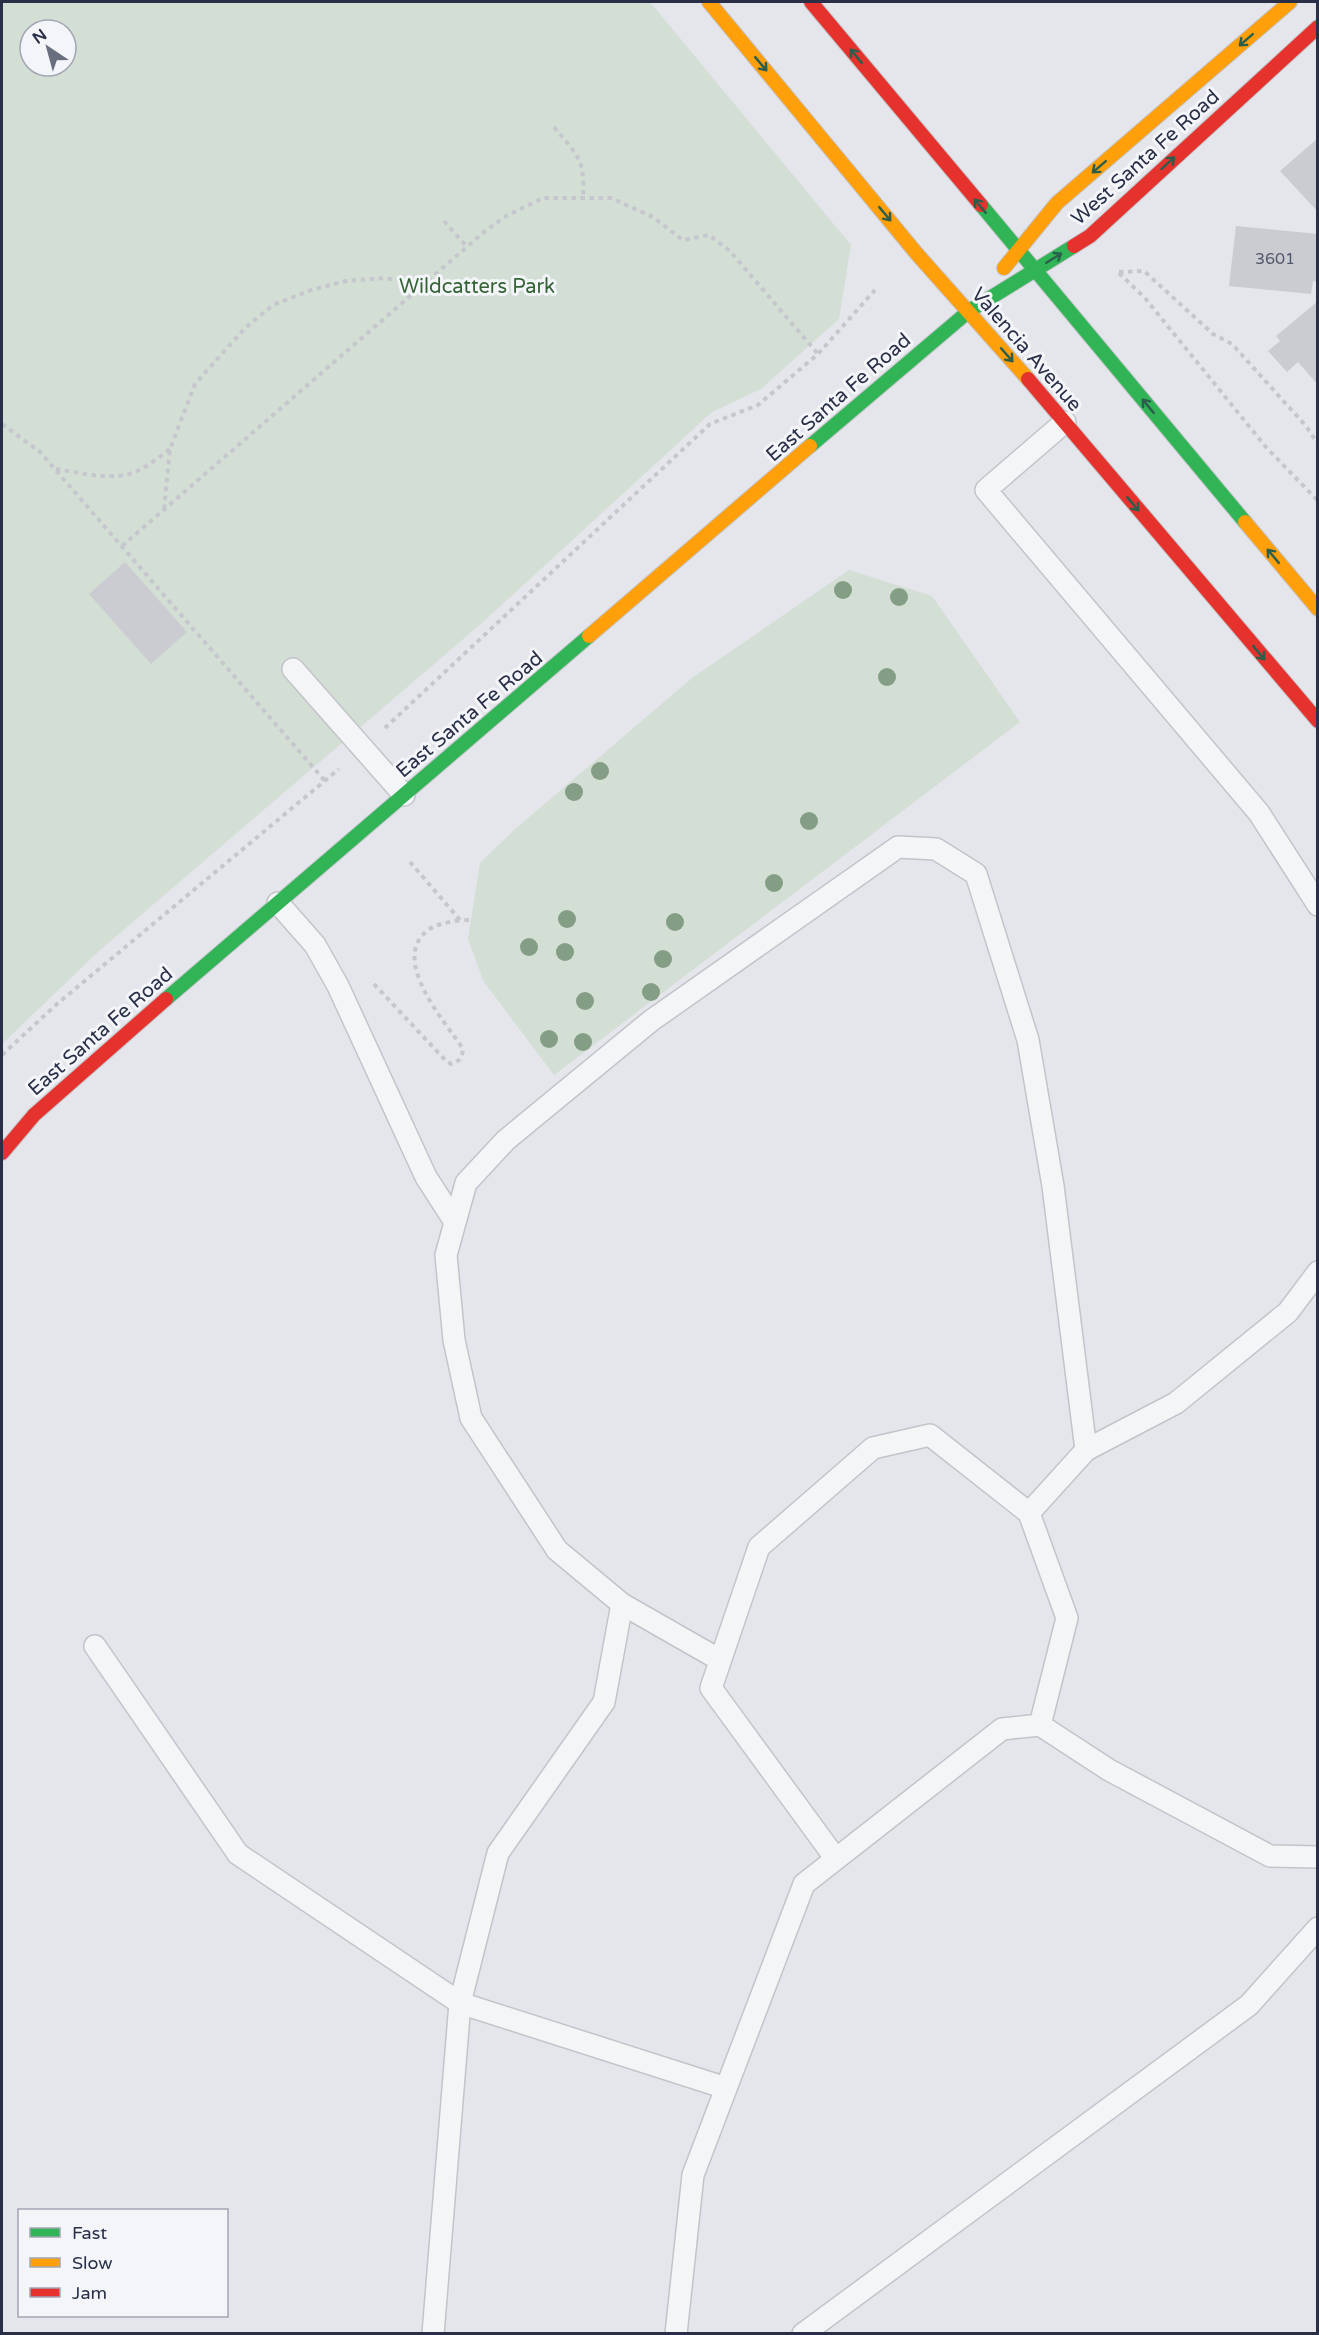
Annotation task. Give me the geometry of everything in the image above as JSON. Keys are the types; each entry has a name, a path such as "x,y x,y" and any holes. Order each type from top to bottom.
{"street":[{"name":"Valencia Avenue","path":"709,2 917,254 1065,422 1317,721"},
{"path":"811,2 1317,609"},
{"name":"West Santa Fe Road","path":"969,311 1058,203 1290,2"},
{"name":"West Santa Fe Road","path":"969,311 1090,236 1317,27"},
{"name":"East Santa Fe Road","path":"2,1153 34,1115 969,311"}],"lane":[{"path":"1065,422 986,490 1259,813 1317,905"},
{"path":"293,669 404,795"},
{"path":"720,1660 622,1605 557,1550 471,1418 454,1340 446,1255 466,1183 506,1140 652,1020 898,847 936,849 976,874 1028,1040 1053,1186 1086,1450"},
{"path":"278,903 315,945 338,986 426,1177 455,1222"},
{"path":"1029,1513 1086,1450 1176,1403 1288,1312 1317,1272"},
{"path":"836,1859 711,1688 759,1547 873,1448 930,1435 1029,1513 1067,1618 1040,1725"},
{"path":"433,2334 460,2003 498,1853 604,1702 622,1605"},
{"path":"95,1646 238,1854 460,2003 726,2088"},
{"path":"676,2334 693,2175 804,1884 1002,1729 1040,1725 1109,1770 1270,1856 1317,1857"},
{"path":"803,2334 1248,2005 1317,1928"}],"path":[{"path":"554,128 579,158 584,177 583,197"},
{"path":"122,546 467,247 506,216 543,198 611,198 653,217 683,240 709,236 730,251 818,354"},
{"path":"444,221 467,247"},
{"path":"1317,444 1306,426 1232,344 1213,334 1144,271 1119,273 1145,298 1265,446 1317,501"},
{"path":"164,509 170,449 195,384 245,328 273,305 311,290 346,281 385,278 423,285"},
{"path":"2,1056 57,1004 325,782 710,424 758,405 818,354 875,290"},
{"path":"2,424 40,452 325,782"},
{"path":"54,468 104,475 124,475 151,463 170,449"},
{"path":"410,862 460,920"},
{"path":"338,986 359,968 446,1061 451,1064 458,1062 463,1049 420,984 414,965 418,944 428,930 460,920 471,920"}],"green space":[{"name":"Wildcatters Park","path":"2,2 650,2 851,245 839,319 761,389 712,412 482,623 99,951 2,1044"},
{"path":"849,570 932,596 1020,722 554,1075 484,982 468,939 480,863 514,830 692,678"}],"building":[{"path":"1318,138 1318,212 1280,171"},
{"path":"1236,226 1318,234 1318,282 1313,281 1311,294 1229,286"},
{"path":"1318,301 1318,385 1298,362 1287,372 1268,351 1280,341 1276,336"},
{"path":"125,562 187,632 151,664 89,594"}],"traffic: fast":[{"path":"981,205 1245,522"},
{"path":"810,446 969,311 1074,246"},
{"path":"166,999 589,636"}],"traffic: slow":[{"path":"709,2 917,254 1028,379"},
{"path":"1004,268 1057,203 1290,2"},
{"path":"589,636 810,446"},
{"path":"1245,522 1318,609"}],"traffic: jam":[{"path":"811,2 981,205"},
{"path":"1074,246 1090,236 1318,27"},
{"path":"1028,379 1318,721"},
{"path":"2,1153 34,1115 166,999"}]}
